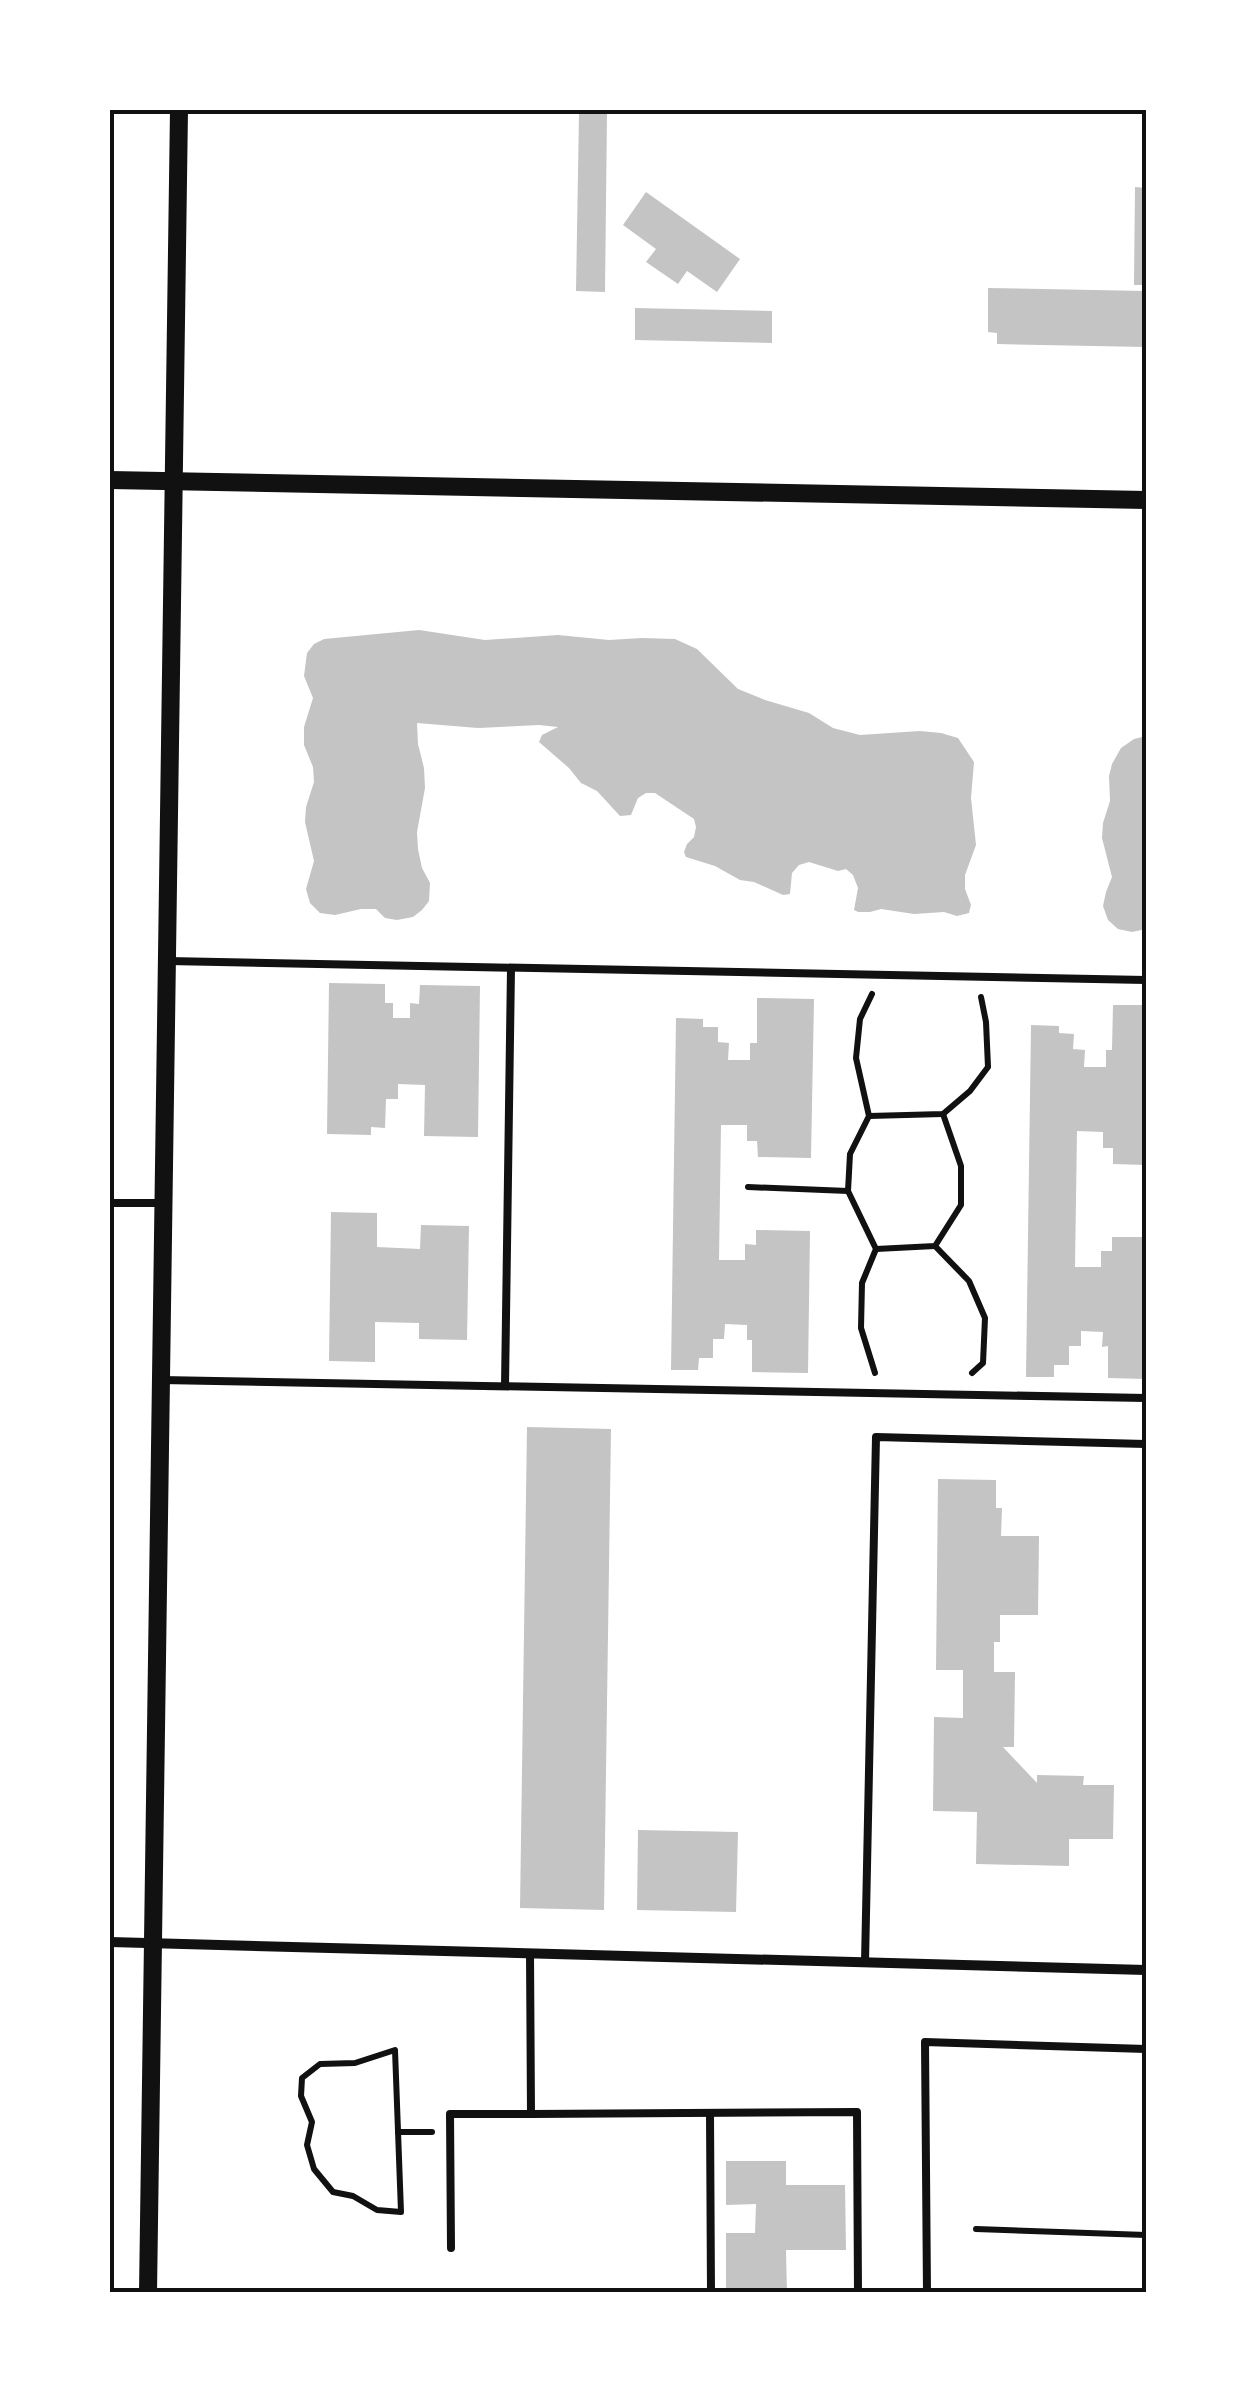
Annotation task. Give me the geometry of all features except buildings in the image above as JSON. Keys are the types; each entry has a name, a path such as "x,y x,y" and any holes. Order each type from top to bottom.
{"street":[{"path":"148,2293 180,110"},
{"path":"110,480 1146,500"},
{"path":"110,1942 1146,1970"}],"lane":[{"path":"168,962 1146,980"},
{"path":"505,1386 511,968"},
{"path":"110,1203 164,1203"},
{"path":"161,1380 1146,1398"},
{"path":"864,1962 876,1438 1146,1444"},
{"path":"530,1953 531,2114"},
{"path":"927,2293 925,2042 1146,2049"},
{"path":"451,2248 450,2114 857,2112 858,2293"},
{"path":"710,2113 711,2293"},
{"path":"319,2293 454,2293"}],"path":[{"path":"881,975 860,1019 856,1058 869,1116 850,1154 848,1191 876,1249 862,1282 861,1328 882,1393"},
{"path":"869,1116 942,1114 970,1091 988,1068 986,1022 976,977"},
{"path":"936,1246 961,1205 961,1166 942,1114"},
{"path":"748,1187 848,1191"},
{"path":"876,1249 936,1246 969,1281 985,1318 982,1363 947,1394"},
{"path":"396,2050 398,2132 401,2212 378,2210 353,2196 334,2192 314,2170 307,2144 312,2122 301,2096 302,2078 320,2064 355,2063 396,2050"},
{"path":"398,2132 450,2133"},
{"path":"976,2229 1146,2234"}]}
